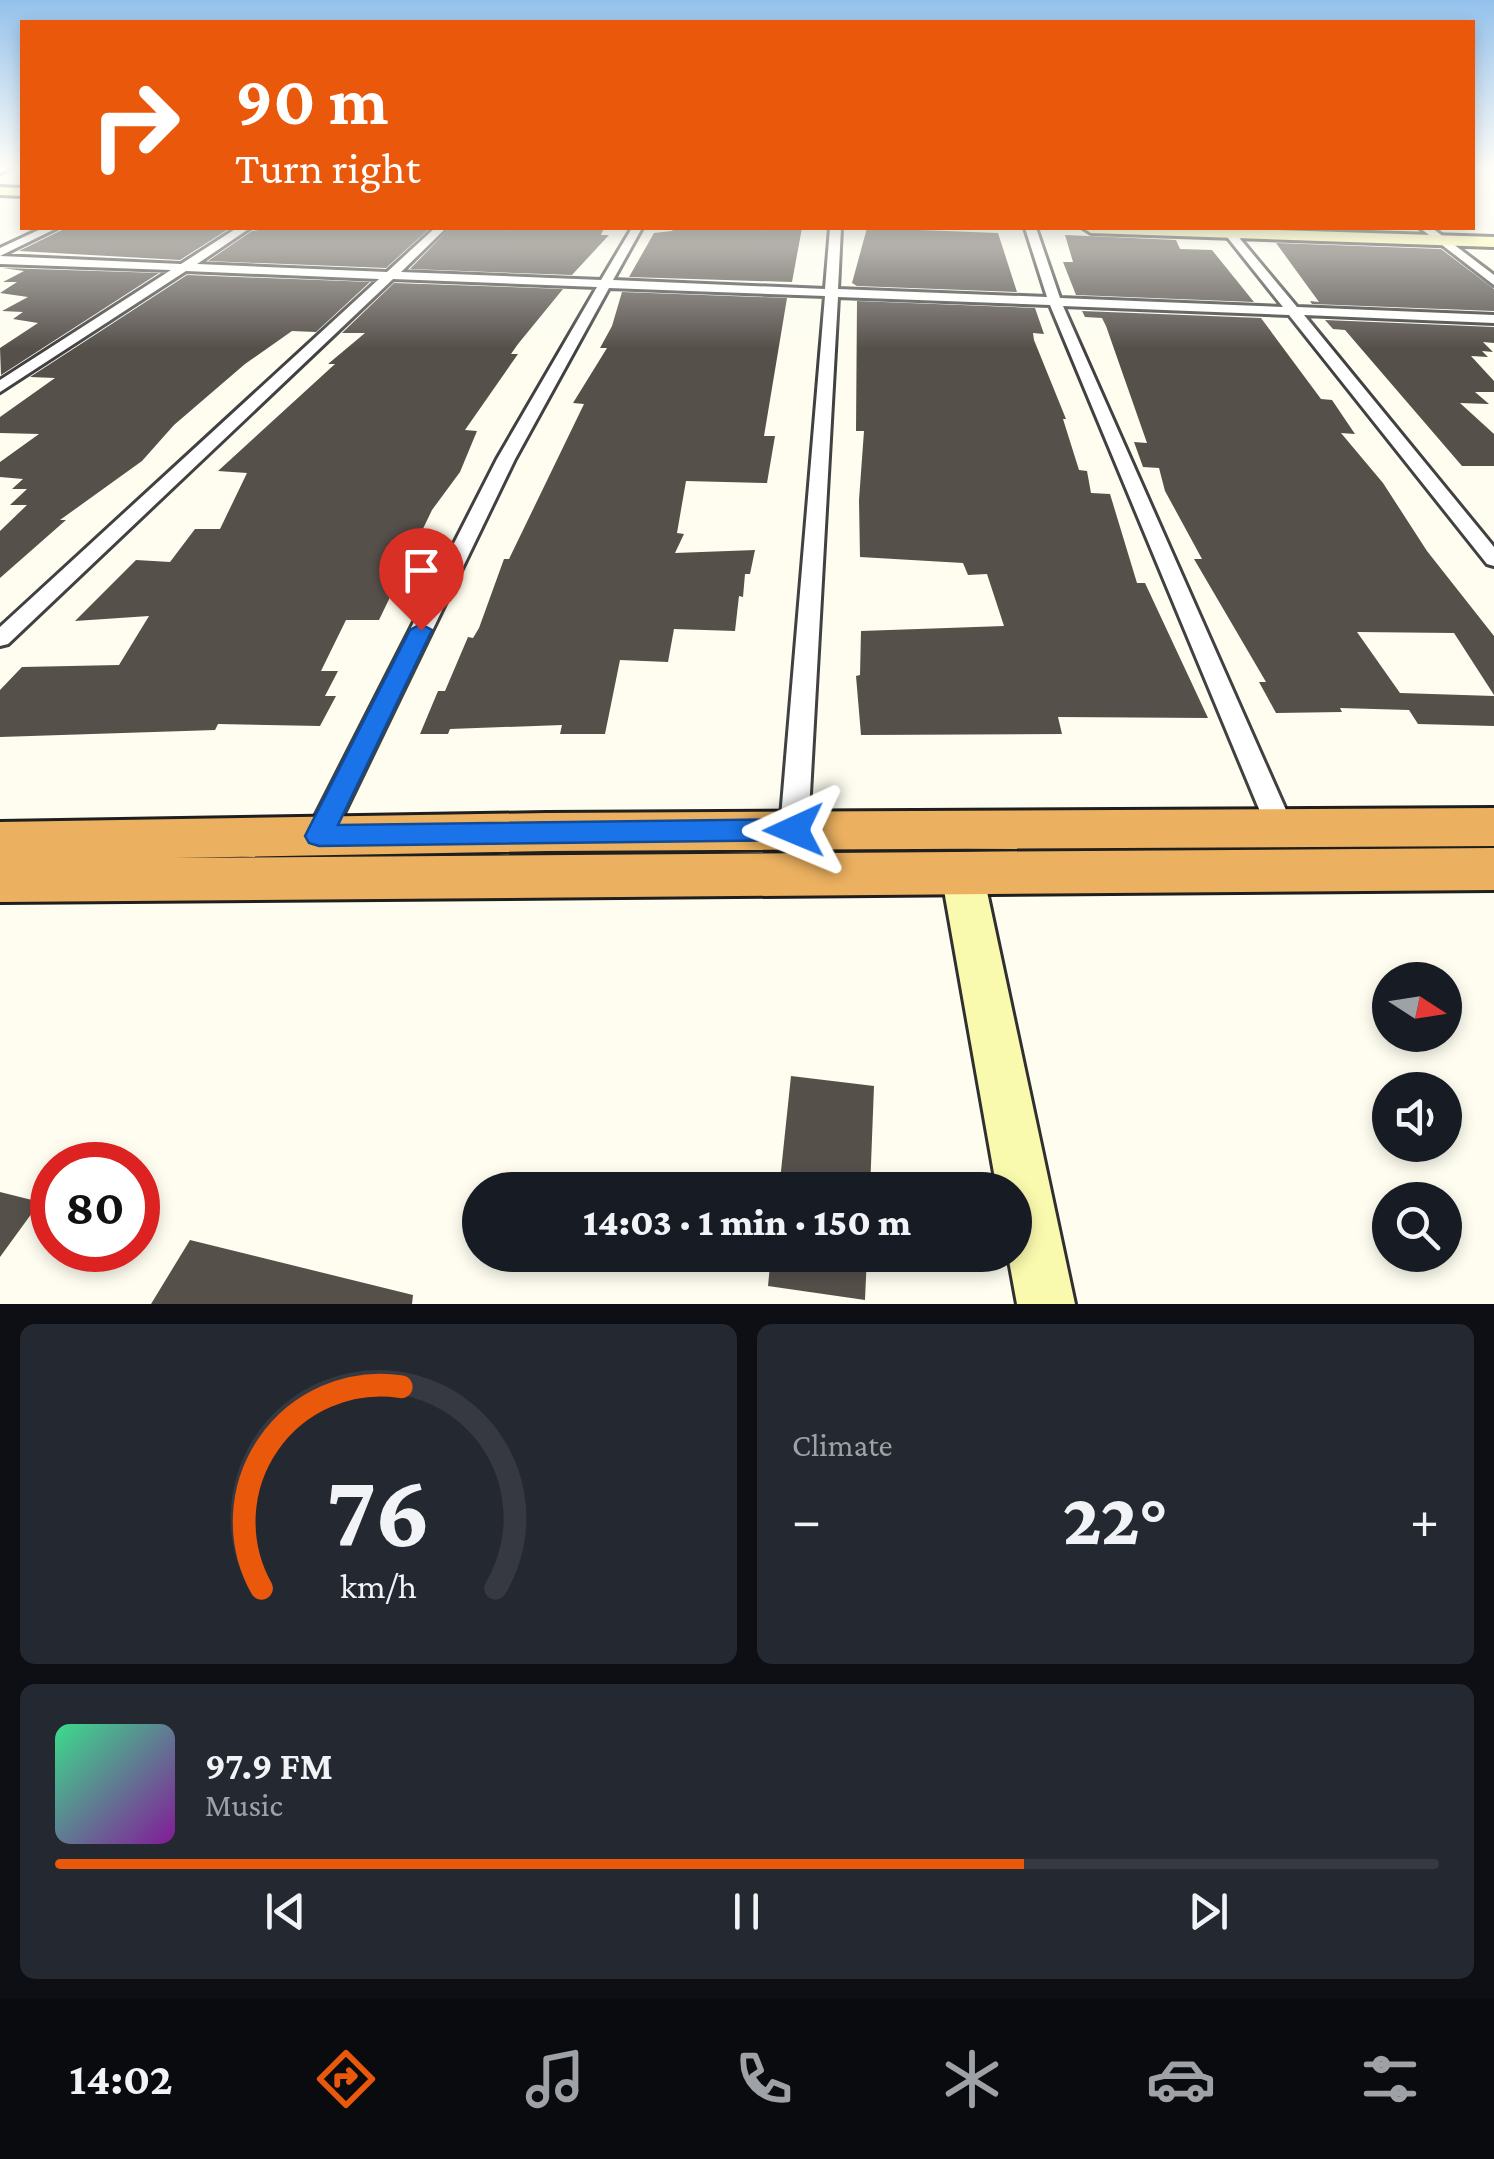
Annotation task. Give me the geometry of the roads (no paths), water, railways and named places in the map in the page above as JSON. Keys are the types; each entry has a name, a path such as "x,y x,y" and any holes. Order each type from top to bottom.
{"highway":[{"path":"5,858 319,836 1494,827"},
{"path":"5,858 962,873 1494,869"}],"main road":[{"path":"1229,230 1494,242"},
{"path":"962,873 1046,1304"}],"street":[{"path":"0,252 47,230"},
{"path":"0,387 241,230"},
{"path":"0,639 439,230"},
{"path":"319,836 506,460 636,230"},
{"path":"794,830 836,230"},
{"path":"1032,230 1054,300 1279,826"},
{"path":"1229,230 1494,560"},
{"path":"1429,230 1494,281"},
{"path":"0,260 1494,319"}]}
